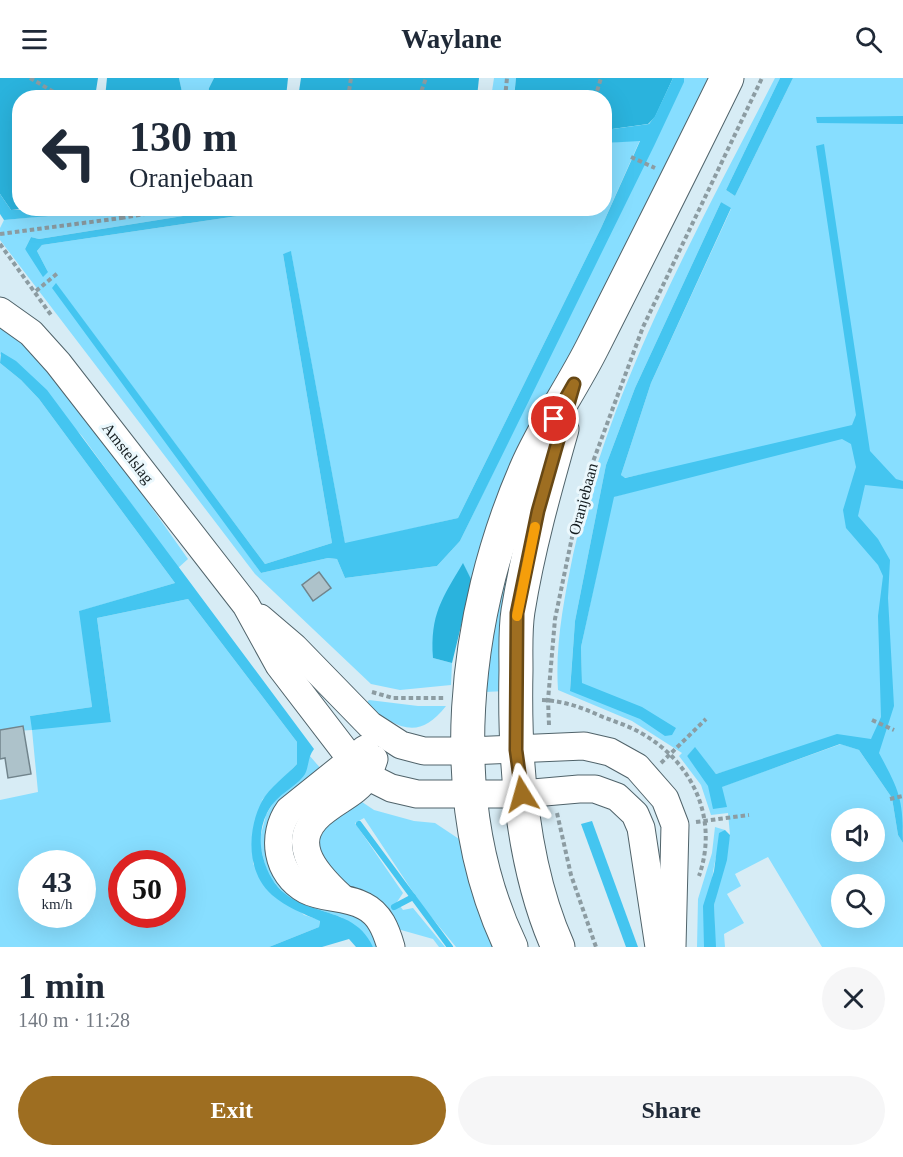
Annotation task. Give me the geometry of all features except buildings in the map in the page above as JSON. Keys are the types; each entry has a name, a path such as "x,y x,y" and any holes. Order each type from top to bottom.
{"main road":[{"path":"511,947 492,901 470,793 468,751 472,663 489,574 526,469 574,384 727,78"},
{"path":"558,947 531,861 516,750 517,613 538,511 574,384"}],"street":[{"name":"Amstelslag","path":"0,311 32,333 58,363 246,605 279,665 359,768 391,788 417,794 522,794 579,789 607,792 627,804 635,814 644,842 653,920 659,947"},
{"name":"Amstelslag","path":"246,605 294,646 383,735 401,745 424,751 594,748 624,758 647,775 665,799 675,825"},
{"path":"383,735 359,768 289,810 281,820 277,840 282,863 292,878 306,890 341,897 364,906 376,915 384,927 391,947"},
{"path":"672,947 675,825"}],"path":[{"path":"30,78 50,90"},
{"name":"Oranjebaan","path":"551,747 548,700 555,619 581,494 643,327 762,78"},
{"path":"631,157 648,165"},
{"path":"0,234 133,216"},
{"path":"0,244 36,291 51,315"},
{"path":"36,291 59,272"},
{"path":"647,775 706,719"},
{"path":"872,720 894,730"},
{"path":"554,792 571,875 597,947"},
{"path":"890,799 903,796"},
{"path":"675,825 749,815"}],"shaded area":[{"path":"0,78 98,78 96,90 12,90 12,210 0,194"},
{"path":"107,78 179,78 182,90 106,90"},
{"path":"179,78 214,78 209,90 182,90"},
{"path":"214,78 288,78 287,90 209,90"},
{"path":"301,78 479,78 478,90 299,90"},
{"path":"494,78 516,78 515,90 492,90"},
{"path":"516,78 673,78 655,117 648,124 612,129 612,90 515,90"},
{"path":"673,78 684,78 654,146 460,541 437,566 345,578 337,559 328,558 261,573 52,288 56,283 265,564 332,543 283,254 291,251 345,543 458,518 606,216 612,216 612,203 640,141 612,143 612,129 649,124"},
{"path":"684,78 709,78 472,581 463,564 433,658 452,663 451,685 400,690 371,684 255,574 0,240 0,228 4,220 45,216 183,216 39,239 31,237 25,249 48,272 37,251 42,245 237,216 606,216 458,518 345,544 291,252 283,254 332,543 265,564 56,284 261,573 328,558 337,559 345,578 437,566 460,541"},
{"path":"775,78 780,78 726,190 735,196 793,78 903,78 903,831 896,800 860,741 824,742 716,774 695,748 687,756 726,805 721,787 841,744 859,750 892,798 898,835 903,843 903,947 822,947 768,857 735,874 741,886 727,894 744,923 724,934 725,947 715,947 714,905 730,835 728,813 711,815 701,785 679,756 682,753 632,721 558,690 559,639 564,605 573,555 589,492 632,370 686,252","holes":["721,202 731,209 651,383 621,475 624,478 855,431 613,497 581,647 582,683 570,690 575,621 606,465 635,388"]},
{"path":"780,78 793,78 735,196 726,190"},
{"path":"903,116 903,124 817,123 816,117"},
{"path":"640,140 612,203 612,142"},
{"path":"824,144 870,451 896,479 903,481 903,489 865,485 858,516 878,539 890,560 888,598 894,706 879,753 899,796 903,843 898,835 892,798 859,750 840,744 722,787 727,807 713,809 708,786 687,756 695,747 716,774 837,734 871,739 881,717 878,616 883,576 878,565 846,528 843,510 856,467 851,444 842,439 614,497 581,647 582,683 642,707 676,728 672,735 665,736 640,719 570,691 575,621 606,465 635,388 721,202 731,208 651,383 621,475 625,478 852,425 856,415 816,146"},
{"path":"0,194 12,210 12,216 48,216 4,220 0,214"},
{"path":"183,216 237,216 42,245 37,251 48,272 43,277 25,249 31,237 39,239"},
{"path":"0,326 15,332 94,426 188,559 178,568 82,436 0,354"},
{"path":"1,352 16,361 47,390 314,749 305,774 276,800 267,813 261,835 263,857 272,879 285,893 300,903 349,921 362,931 373,947 356,947 349,939 322,947 269,947 319,927 320,921 289,907 272,895 263,886 253,863 252,837 257,812 269,791 297,764 297,742 188,599 97,618 111,722 32,730 30,716 92,707 79,611 175,583 39,399 0,363"},
{"path":"0,363 39,399 175,583 80,611 92,707 30,716 111,722 97,618 188,599 297,742 297,764 262,800 253,864 304,915 320,920 319,927 269,947 0,947 0,800 38,792 32,730 0,732"},
{"path":"528,501 506,691 485,692 492,628"},
{"path":"463,563 472,581 452,663 433,658 433,630 443,597"},
{"path":"369,700 418,706 446,706 426,724 406,727 364,705"},
{"path":"309,755 341,792 347,805 362,802 374,810 414,821 435,823 462,841 498,947 456,947 423,907 364,818 355,823 403,893 397,902 403,910 413,908 445,947 439,947 433,939 394,928 382,947 373,947 341,917 290,900 268,875 259,842 266,815 278,795 304,774"},
{"path":"592,821 638,947 626,947 581,824"},
{"path":"715,827 725,830 713,872 706,947 697,947 698,899 712,853"},
{"path":"725,830 730,835 727,860 714,905 716,947 704,947 703,906 714,871 719,833"}],"waterway":[{"path":"359,824 450,947"},
{"path":"394,907 413,897"}],"slow traffic":[{"path":"517,616 535,527"}],"route":[{"path":"522,794 516,750 517,613 538,511 574,384 554,419"}]}
